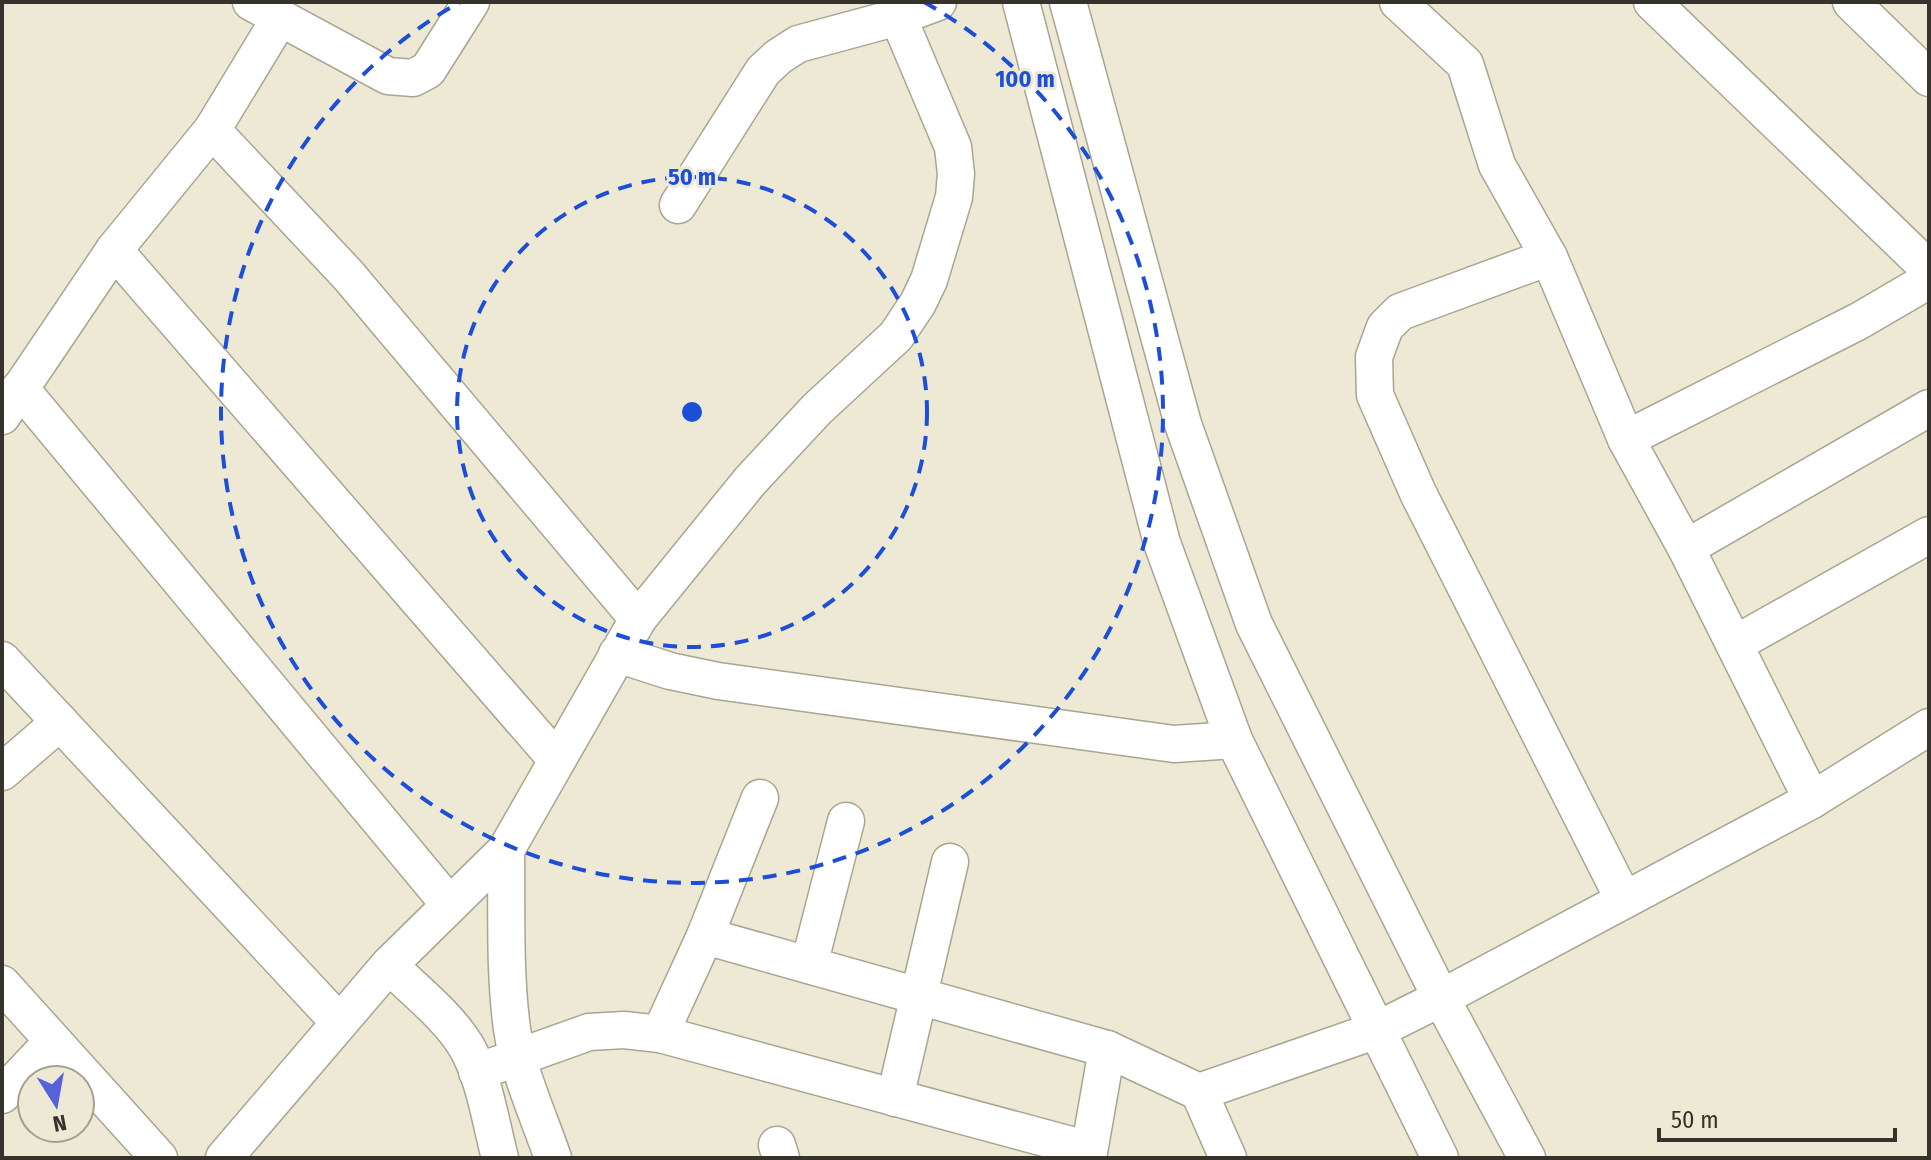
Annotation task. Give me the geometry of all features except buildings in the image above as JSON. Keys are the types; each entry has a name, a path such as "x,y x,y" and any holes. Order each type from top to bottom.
{"street":[{"path":"449,904 11,402 114,250 212,130 266,10 388,76 413,78 428,70 471,2"},
{"path":"678,205 763,71 778,57 798,44 898,17 938,2"},
{"path":"1021,2 1162,543 1234,740 1440,1158"},
{"path":"1068,2 1183,424 1254,624 1441,998 1527,1158"},
{"path":"1398,2 1465,64 1497,165 1549,257 1626,439 1686,548 1812,800"},
{"path":"1652,2 1929,269"},
{"path":"1851,2 1929,78"},
{"path":"224,1158 389,965 506,850 638,619 750,481 817,409 896,336 918,303 929,280 954,197 956,174 953,147 898,17"},
{"path":"212,130 348,275 638,619"},
{"path":"114,250 557,760"},
{"path":"1549,257 1400,312 1385,327 1374,357 1375,395 1418,493 1624,900"},
{"path":"1626,439 1859,321 1929,280"},
{"path":"1686,548 1929,408"},
{"path":"1735,644 1929,535"},
{"path":"617,654 670,671 718,681 1174,744 1234,740"},
{"path":"2,660 338,1021"},
{"path":"2,772 60,722"},
{"path":"1199,1092 1377,1030 1441,998 1812,800 1929,727"},
{"path":"660,1034 705,936 760,798"},
{"path":"809,965 846,821"},
{"path":"506,850 512,1030 553,1158"},
{"path":"895,1098 950,862"},
{"path":"705,936 1107,1049 1199,1092 1228,1158"},
{"path":"389,965 453,1028 467,1047 477,1072 500,1158"},
{"path":"2,984 159,1158"},
{"path":"477,1072 589,1032 624,1030 660,1034 1088,1154 1107,1049"},
{"path":"2,1095 53,1041"}]}
